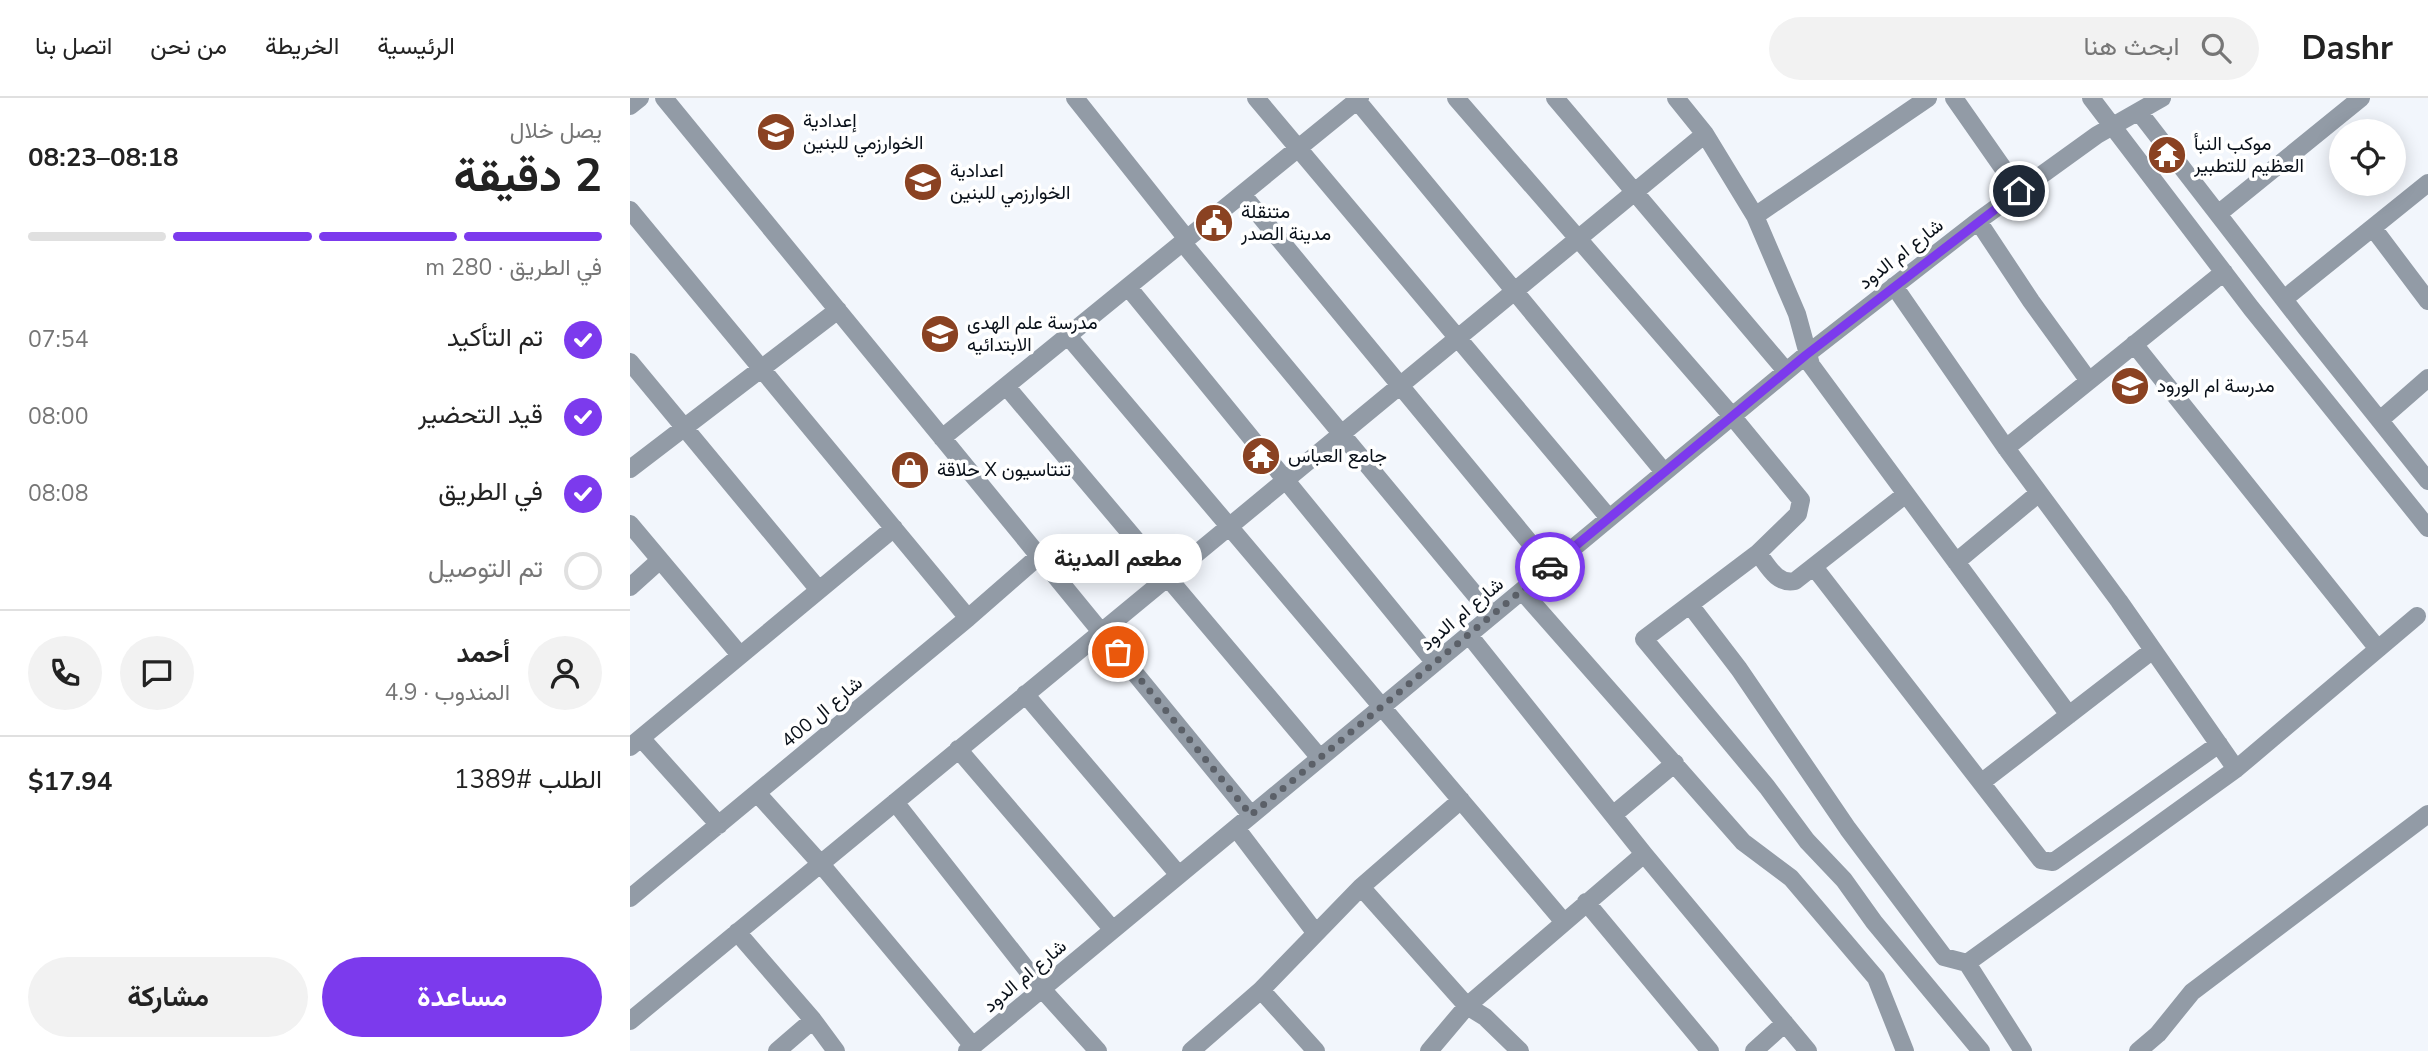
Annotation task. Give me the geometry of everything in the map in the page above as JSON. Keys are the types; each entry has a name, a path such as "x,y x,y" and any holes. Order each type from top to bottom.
{"street":[{"path":"630,106 640,98"},
{"path":"664,98 1251,815"},
{"path":"1075,98 1185,241 1492,615"},
{"path":"1256,98 1609,518"},
{"path":"1456,98 1801,499 1798,514 1758,553 1644,639 1767,787 1807,841 1844,880 1874,922 1981,1051"},
{"path":"1555,98 1786,372"},
{"path":"1755,216 1928,98"},
{"path":"1954,98 2019,191"},
{"path":"2091,98 2224,272 2428,528"},
{"path":"2218,214 2361,98"},
{"path":"942,438 1357,99 1664,472"},
{"path":"1679,99 1705,134 1755,216 1797,314 1806,355 1816,372 2069,715"},
{"name":"شارع ام الدود","path":"970,1049 1806,355 2019,191 2112,126 2160,99"},
{"path":"2139,112 2428,481"},
{"path":"630,1021 1705,134"},
{"path":"2284,299 2428,183"},
{"path":"1242,194 1550,568"},
{"path":"630,210 968,618"},
{"path":"1978,221 2089,381"},
{"path":"2373,228 2428,301"},
{"path":"2006,449 2224,272"},
{"path":"1894,286 2006,449 2236,769"},
{"path":"1128,287 1435,663"},
{"path":"630,469 838,310"},
{"path":"1068,336 1563,921"},
{"path":"2134,344 2378,649"},
{"path":"630,362 819,590"},
{"path":"2380,421 2428,378"},
{"path":"1006,386 1320,758"},
{"path":"1956,562 2039,493"},
{"path":"1758,553 1783,582 1795,582 1906,494"},
{"path":"630,524 740,655"},
{"path":"719,825 635,742 894,528"},
{"name":"شارع ال 400","path":"630,898 1039,556"},
{"path":"630,587 660,560"},
{"path":"1814,567 2041,860 2049,862 2219,744"},
{"path":"1522,591 1743,842 1791,878 1876,978 1905,1051"},
{"path":"1690,605 1739,670 1848,830 1944,957 1967,963 2023,1051"},
{"path":"1967,963 2236,769 2417,616"},
{"path":"1469,635 1644,854 1808,1051"},
{"path":"1982,782 2153,650"},
{"path":"1025,694 1179,875"},
{"path":"958,749 1113,930"},
{"path":"1613,815 1675,763"},
{"path":"757,793 820,863 970,1049"},
{"path":"1191,1051 1261,990 1361,887 1461,800"},
{"path":"895,802 1042,989 1098,1051"},
{"path":"2138,1051 2158,1034 2180,1004 2199,986 2428,814"},
{"path":"1236,828 1315,932"},
{"path":"1429,1051 1467,1006 1644,854"},
{"path":"1361,887 1467,1006 1486,1017 1520,1051"},
{"path":"1586,902 1710,1051"},
{"path":"737,932 813,1020 836,1051"},
{"path":"1261,990 1316,1051"},
{"path":"777,1051 813,1020"},
{"path":"1755,1051 1785,1023"}],"way so far":[{"path":"1118,652 1251,815 1550,567"}],"place":[{"name":"إعدادية الخوارزمي للبنين","path":"776,132"},
{"name":"موكب النبأ العظيم للتطبير","path":"2167,155"},
{"name":"اعدادية الخوارزمي للبنين","path":"923,182"},
{"name":"متنقلة مدينة الصدر","path":"1214,223"},
{"name":"مدرسة علم الهدى الابتدائيه","path":"940,334"},
{"name":"مدرسة ام الورود","path":"2130,386"},
{"name":"جامع العباس","path":"1261,456"},
{"name":"حلاقة X تنتاسيون","path":"910,470"},
{"name":"مطعم المدينة","path":"1118,652"}],"route":[{"path":"1550,567 1806,355 2019,191"}]}
